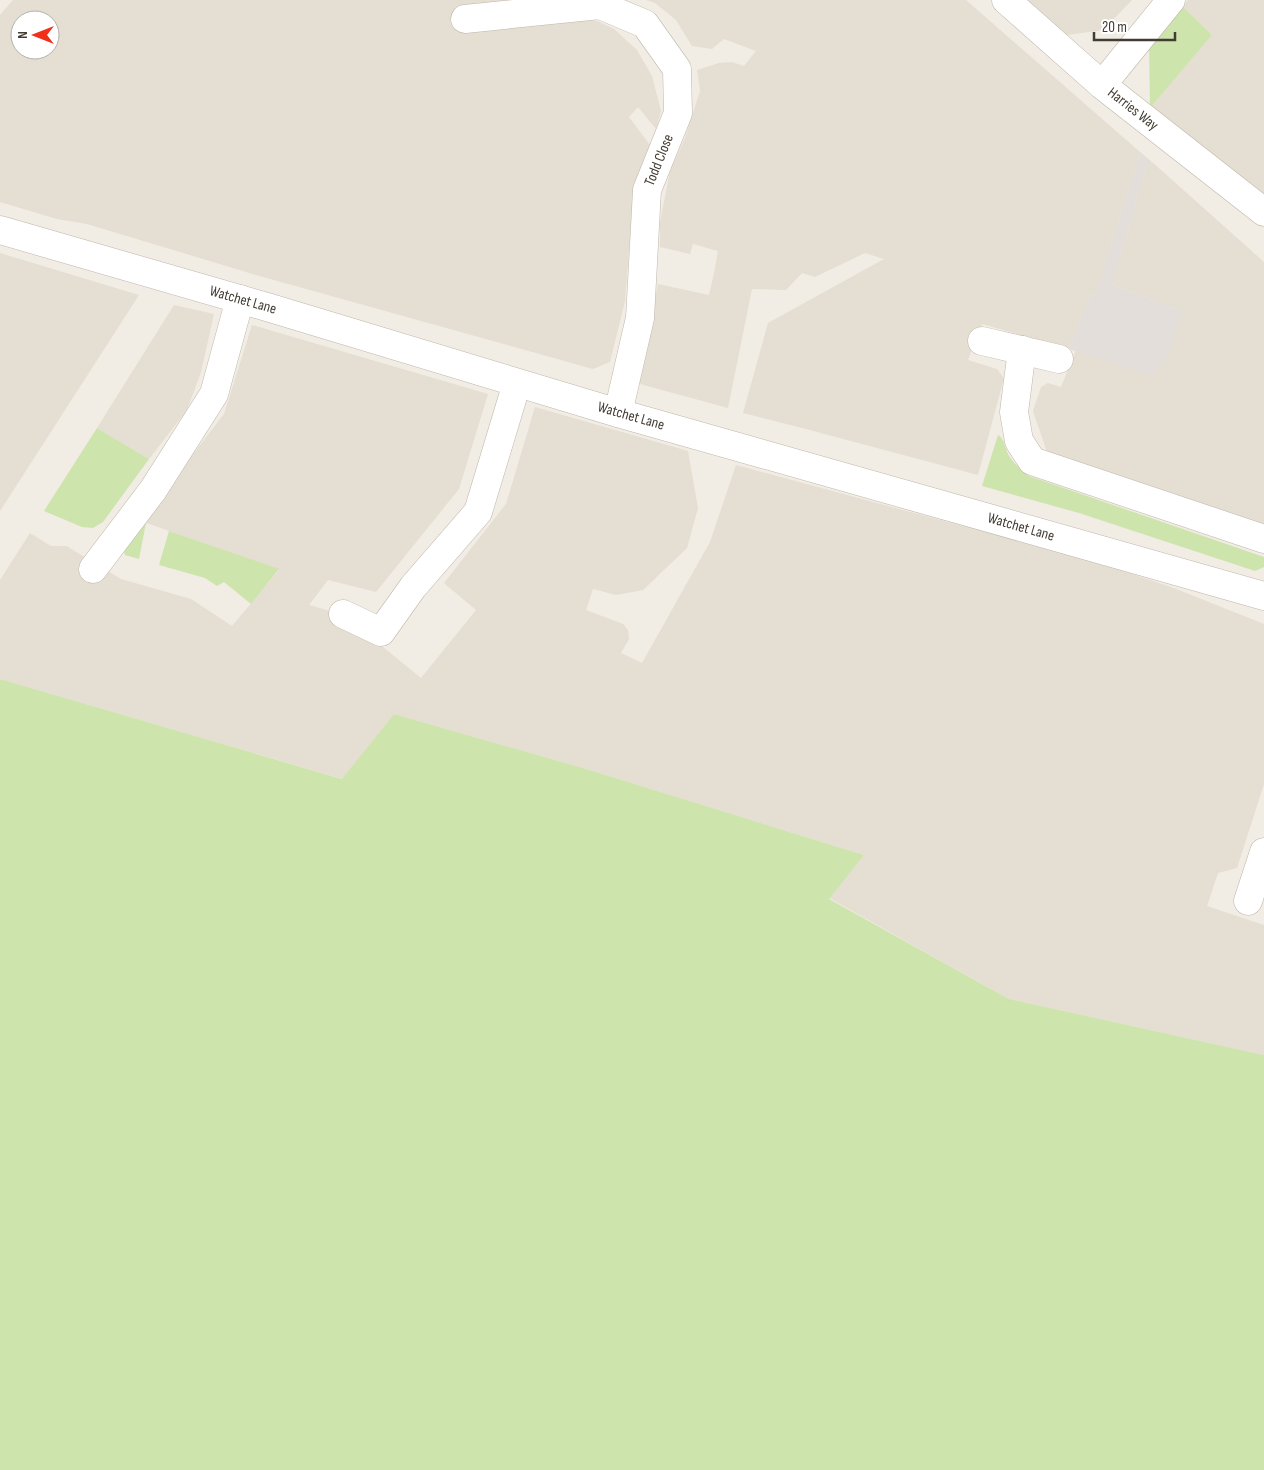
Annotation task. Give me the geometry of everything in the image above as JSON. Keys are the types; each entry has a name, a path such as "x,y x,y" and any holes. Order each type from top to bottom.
{"street":[{"name":"Harries Way","path":"1006,0 1102,85 1264,212"},
{"path":"1102,85 1171,0"},
{"name":"Todd Close","path":"465,19 600,3 645,24 677,69 678,113 647,190 640,318 618,413"},
{"name":"Watchet Lane","path":"0,230 240,299 618,413 1264,596"},
{"path":"93,569 153,490 214,394 240,299"},
{"path":"982,341 1059,359"},
{"path":"1022,350 1014,412 1019,441 1032,461 1264,539"},
{"path":"343,614 381,632 413,587 478,512 517,383"},
{"path":"1248,901 1264,852"}],"shaded area":[{"path":"13,0 540,0 540,17 597,21 614,29 637,50 652,76 661,111 656,129 638,107 629,117 650,145 634,184 625,301 610,362 593,369 256,275 87,224 57,219 0,202 0,15"},
{"path":"646,0 966,0 1140,152 1096,293 1090,295 1069,349 982,324 968,360 997,369 1004,378 978,475 743,413 768,323 884,259 865,253 815,277 802,273 786,290 752,289 728,408 640,384 638,373 658,284 709,295 718,251 693,244 690,254 660,247 660,222 670,171 685,138 700,91 697,70 719,63 732,62 744,66 756,51 724,39 712,49 692,46 676,20 655,3"},
{"path":"1024,0 1132,0 1103,30 1067,35"},
{"path":"1188,0 1264,0 1264,211 1150,108 1212,35 1182,6"},
{"path":"1140,152 1152,162 1146,167 1113,285 1182,311 1167,360 1162,360 1154,377 1069,349 1090,295 1096,293"},
{"path":"1152,162 1264,262 1264,527 1047,452 1033,411 1041,387 1048,383 1061,387 1076,350 1154,377 1162,359 1166,360 1182,311 1113,285 1146,167"},
{"path":"0,253 139,295 0,511"},
{"path":"174,305 214,314 201,372 187,410 149,459 97,428"},
{"path":"252,325 488,394 459,489 376,592 328,580 309,605 344,615 421,678 476,610 444,583 506,504 535,407 688,451 698,508 687,548 643,590 616,595 593,589 586,610 623,624 628,630 629,639 621,653 642,663 710,542 736,465 1103,564 1171,587 1264,624 1264,784 1237,868 1218,873 1207,906 1264,925 1264,1055 1009,999 829,898 864,855 583,768 394,714 343,779 0,679 0,580 30,533 51,546 67,546 121,579 191,599 232,626 279,570 141,521 224,414"}],"green space":[{"path":"1182,6 1212,35 1150,108 1149,43"},
{"path":"97,428 149,459 103,522 93,528 82,527 44,511"},
{"path":"998,435 1005,444 1011,459 1029,476 1264,557 1264,567 1255,571 1079,513 982,486"},
{"path":"141,521 146,523 139,559 125,555 122,546"},
{"path":"169,531 279,569 251,604 224,582 217,586 205,578 159,565"},
{"path":"0,679 342,779 394,714 583,768 864,855 829,899 1009,999 1264,1055 1264,1470 0,1470"}]}
